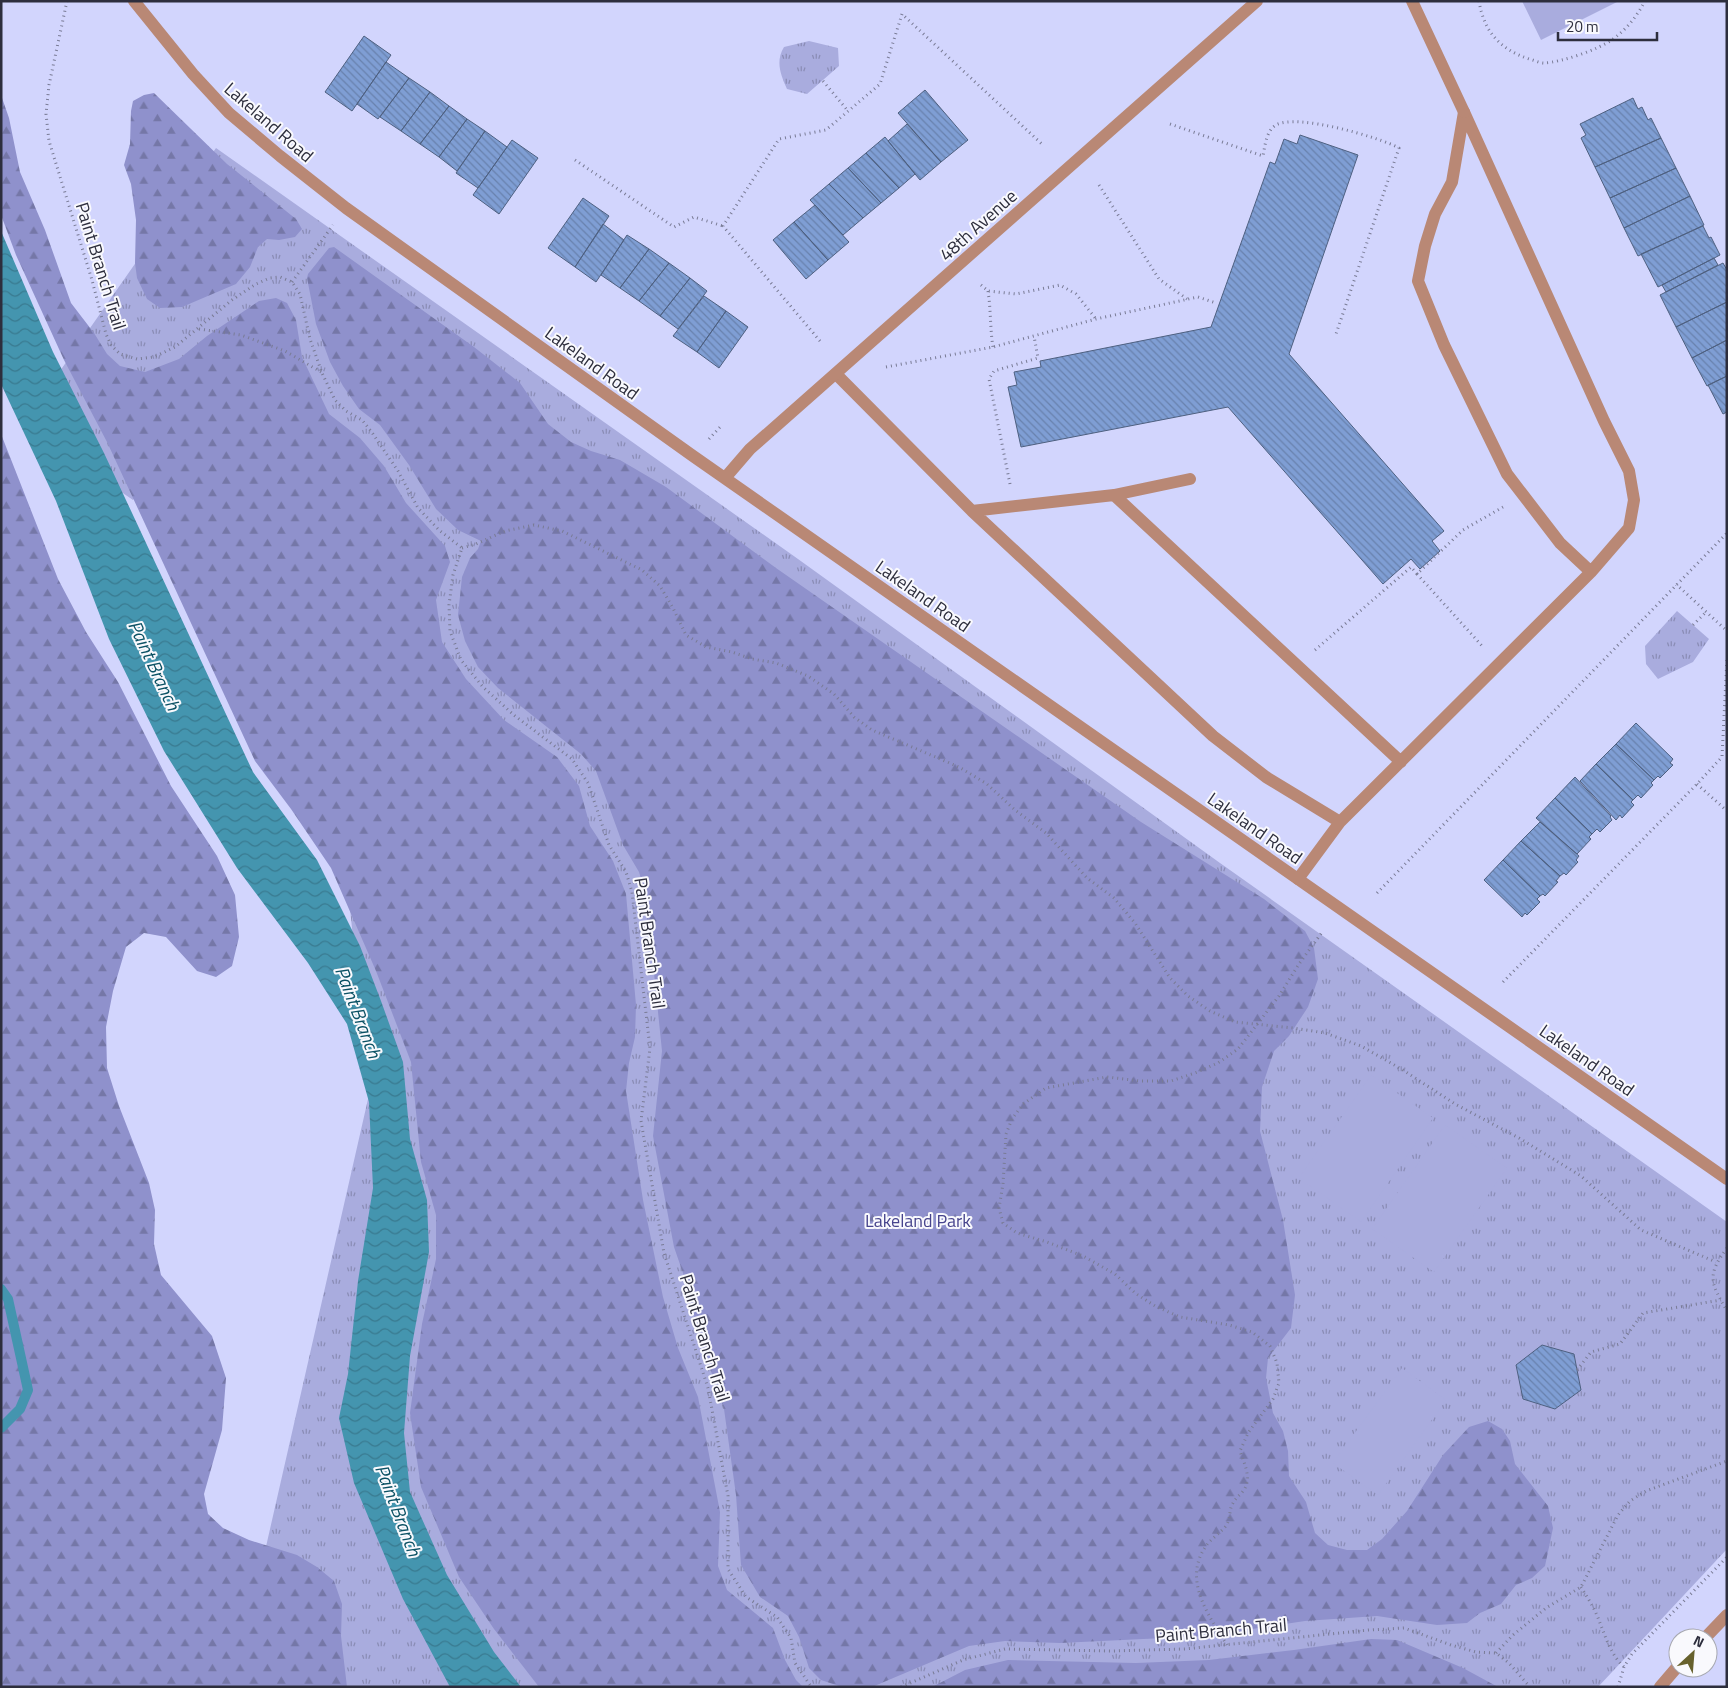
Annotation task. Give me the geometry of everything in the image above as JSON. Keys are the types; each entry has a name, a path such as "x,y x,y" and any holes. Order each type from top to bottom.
{"street":[{"name":"Lakeland Road","path":"134,1 193,74 229,114 346,208 725,478 1727,1179"},
{"name":"48th Avenue","path":"725,478 750,448 1257,1"},
{"path":"1298,879 1340,822 1591,572 1629,528 1634,500 1629,471 1604,421 1412,1"},
{"path":"1464,112 1452,182 1435,214 1425,246 1418,282 1444,345 1507,474 1560,543 1591,572"},
{"path":"836,374 972,511 1213,736 1266,777 1340,822"},
{"path":"972,511 1114,495 1190,479"},
{"path":"1114,495 1400,762"},
{"path":"1715,1628 1727,1615"}],"path":[{"name":"Paint Branch Trail","path":"67,1 49,85 46,114 49,141 92,280 106,334 111,345 120,354 137,360 154,357 176,347 232,300 256,284 270,278 280,277 292,282"},
{"path":"1479,1 1481,12 1496,40 1509,51 1542,64 1582,54 1612,40 1630,25 1645,1"},
{"path":"723,226 780,139 826,130 880,84 902,14 1044,146"},
{"path":"822,81 848,111"},
{"path":"1170,124 1263,156 1268,135 1276,125 1288,122 1326,125 1389,143 1399,148 1336,334"},
{"path":"575,160 674,227 694,217 723,226 820,341"},
{"path":"1099,185 1159,279 1188,299"},
{"path":"346,208 292,282 300,294 310,339 322,373 335,400 346,411 362,420 371,430 418,508 439,530 462,548 505,531 534,525 562,531 642,570 660,586 686,635 706,647 776,663 808,676 834,694 854,717 872,730 959,767 988,784 1015,810 1046,833 1087,878 1114,898 1135,923 1170,978 1188,996 1210,1011 1235,1022 1325,1033 1361,1046 1403,1070 1455,1104 1519,1138 1581,1176 1641,1230 1716,1262"},
{"path":"982,285 988,291 993,347"},
{"path":"988,291 1016,294 1060,285 1076,294 1096,319"},
{"path":"886,367 993,347 1096,319 1198,297 1216,303"},
{"path":"198,328 241,335 285,351 322,373"},
{"path":"1014,506 989,379 994,371 1038,358 1034,336"},
{"path":"1417,574 1463,530 1523,495"},
{"path":"1377,892 1727,533"},
{"name":"Paint Branch Trail","path":"462,548 453,574 449,605 450,630 461,660 483,687 515,716 572,759 588,783 609,845 626,872 632,892 650,1048 642,1121 664,1252 708,1388 728,1496 728,1568 746,1598 777,1617 791,1638 795,1663 813,1687"},
{"path":"1298,666 1411,567 1499,664"},
{"path":"1676,584 1727,631"},
{"path":"1693,625 1706,612"},
{"path":"1503,982 1722,757 1727,658"},
{"path":"1697,784 1727,811"},
{"path":"1227,1645 1199,1595 1196,1576 1198,1560 1206,1546 1225,1527 1230,1516 1229,1508 1236,1497 1245,1489 1248,1477 1240,1451 1248,1434 1273,1399 1279,1383 1277,1363 1270,1346 1252,1332 1229,1324 1180,1316 1155,1306 1135,1294 1115,1274 1083,1256 1017,1233 1003,1223 1000,1208 1006,1134 1012,1119 1023,1104 1046,1088 1107,1077 1140,1081 1171,1081 1218,1063 1238,1049 1279,996 1298,964 1323,931"},
{"path":"1727,1248 1716,1262 1713,1273 1715,1290 1727,1311"},
{"path":"1577,1370 1591,1352 1620,1344 1643,1313 1720,1300"},
{"path":"1530,1687 1509,1663 1496,1652 1546,1608 1581,1587 1618,1515 1630,1501 1646,1492 1727,1460"},
{"path":"1618,1687 1624,1667 1632,1654 1727,1557"},
{"path":"1581,1587 1618,1662 1624,1667"},
{"name":"Paint Branch Trail","path":"901,1687 963,1660 1005,1649 1184,1650 1404,1628 1459,1648 1476,1652 1496,1652"}],"green space":[{"path":"1522,1 1619,1 1541,40"},
{"path":"809,41 838,48 839,66 807,94 787,89 779,63 784,47"},
{"path":"154,93 227,164 296,219 302,229 295,237 279,240 267,239 258,247 250,267 236,284 182,307 160,308 147,299 137,278 135,263 136,220 131,184 124,165 130,144 133,101 144,95"},
{"path":"1,95 9,118 20,172 45,230 71,303 107,354 120,366 145,372 179,359 207,336 259,301 276,298 287,303 296,320 302,357 329,414 360,438 384,466 406,503 445,546 450,562 436,600 442,642 466,679 504,720 557,757 579,786 590,826 613,861 626,894 636,1005 635,1037 629,1063 626,1091 643,1200 663,1297 678,1348 698,1397 720,1512 718,1566 727,1590 773,1628 785,1660 796,1680 803,1687 539,1687 494,1629 459,1577 421,1487 410,1413 422,1324 436,1259 436,1215 421,1162 411,1062 376,971 331,868 291,809 255,761 107,442 64,360 16,255 1,215"},
{"name":"Lakeland Park","path":"216,148 798,559 1220,863 1727,1222 1727,1549 1598,1687 234,1687 376,1064 354,947 321,632 255,315 133,500 29,429 25,421"},
{"path":"334,247 474,347 520,383 548,424 571,442 591,451 620,460 666,487 776,568 1141,822 1264,899 1305,931 1314,948 1318,979 1308,1007 1289,1036 1274,1051 1262,1087 1260,1131 1283,1220 1295,1295 1291,1328 1268,1358 1266,1378 1273,1413 1283,1431 1288,1451 1289,1476 1306,1502 1315,1533 1328,1545 1347,1550 1367,1550 1382,1539 1407,1511 1443,1455 1469,1427 1488,1421 1502,1429 1510,1441 1515,1464 1548,1506 1553,1528 1545,1566 1532,1578 1516,1585 1501,1604 1480,1613 1467,1623 1437,1625 1377,1616 1305,1621 1206,1636 1060,1643 1005,1641 969,1646 872,1687 842,1687 821,1680 809,1668 799,1637 788,1616 760,1597 741,1565 736,1495 724,1409 701,1342 684,1276 674,1247 653,1136 662,1051 646,895 639,872 623,845 596,771 581,754 498,688 478,667 465,641 458,615 462,577 470,558 478,549 481,541 458,530 436,509 409,465 380,425 359,409 343,386 330,362 316,324 307,278 308,274 329,248"},
{"path":"1,434 58,579 86,632 118,682 171,786 217,856 235,895 239,937 232,966 216,977 197,971 166,937 144,933 126,947 113,991 106,1027 107,1068 119,1106 149,1183 155,1210 154,1244 161,1275 212,1336 226,1378 222,1430 204,1494 208,1514 223,1528 249,1540 297,1555 317,1567 334,1581 342,1604 341,1636 347,1687 1,1687"},
{"path":"1677,611 1709,639 1693,662 1658,679 1646,664 1645,646"},
{"path":"1371,1075 1433,1118 1361,1222 1299,1178"},
{"path":"1445,1125 1507,1168 1434,1272 1372,1229"},
{"path":"1402,1368 1446,1400 1378,1495 1333,1463"},
{"path":"1371,1639 1397,1640 1463,1668 1498,1687 932,1687 965,1670 1008,1660 1136,1663 1209,1660"}],"water":[{"name":"Paint Branch","path":"1,231 53,352 104,453 253,772 317,860 360,946 403,1062 410,1139 427,1200 429,1252 410,1356 404,1433 410,1492 447,1575 494,1652 521,1687 450,1687 403,1599 354,1483 339,1418 348,1374 358,1281 373,1188 369,1102 347,1024 308,963 237,868 164,751 109,639 56,501 1,384"}],"building":[{"path":"364,36 391,55 352,111 325,92"},
{"path":"386,62 409,78 378,119 357,104"},
{"path":"409,78 430,92 401,131 380,117"},
{"path":"925,90 968,140 941,162 898,113"},
{"path":"430,92 449,106 420,144 401,131"},
{"path":"1633,98 1638,109 1642,107 1648,120 1651,118 1661,138 1595,167 1581,138 1586,135 1580,124"},
{"path":"449,106 467,119 439,157 420,144"},
{"path":"467,119 485,131 457,171 439,157"},
{"path":"907,124 941,162 920,180 888,141"},
{"path":"485,131 507,147 478,188 456,173"},
{"path":"1300,135 1358,155 1289,354 1444,531 1432,541 1440,551 1420,569 1411,559 1383,584 1228,407 1021,447 1008,387 1017,385 1014,372 1041,367 1040,361 1211,327 1270,162 1275,164 1284,139 1297,144"},
{"path":"885,137 915,174 899,188 866,153"},
{"path":"1661,138 1676,168 1610,198 1595,167"},
{"path":"512,140 538,158 499,214 473,195"},
{"path":"866,153 899,188 881,203 848,168"},
{"path":"848,168 881,203 863,218 829,184"},
{"path":"1676,168 1690,196 1624,228 1610,198"},
{"path":"829,184 863,218 843,235 810,200"},
{"path":"1690,196 1704,225 1638,256 1624,228"},
{"path":"583,198 609,216 575,267 548,248"},
{"path":"815,205 849,242 828,260 794,222"},
{"path":"794,222 828,260 806,279 773,240"},
{"path":"603,224 624,240 596,282 575,267"},
{"path":"1703,226 1720,255 1658,287 1641,254"},
{"path":"627,235 649,249 620,288 601,275"},
{"path":"649,249 669,263 639,301 620,288"},
{"path":"1714,258 1718,265 1666,292 1662,285"},
{"path":"669,263 690,278 660,316 639,301"},
{"path":"1723,263 1727,270 1727,302 1676,327 1660,295"},
{"path":"690,278 707,291 678,329 660,316"},
{"path":"704,296 726,311 697,352 673,336"},
{"path":"1727,302 1727,340 1692,358 1676,327"},
{"path":"726,311 748,327 719,368 697,352"},
{"path":"1727,340 1727,376 1707,386 1692,358"},
{"path":"1727,376 1727,412 1723,414 1708,385"},
{"path":"1636,723 1673,759 1670,763 1673,765 1660,778 1658,776 1654,780 1616,744"},
{"path":"1616,744 1654,780 1651,783 1653,785 1641,798 1638,795 1633,800 1596,764"},
{"path":"1596,764 1633,800 1631,802 1634,805 1622,818 1620,815 1616,820 1580,781"},
{"path":"1575,777 1611,816 1612,820 1600,832 1597,829 1592,834 1555,798"},
{"path":"1555,798 1592,834 1589,837 1591,839 1577,854 1536,818"},
{"path":"1540,822 1579,856 1576,860 1578,862 1566,875 1564,873 1560,876 1521,841"},
{"path":"1521,841 1560,876 1556,881 1558,882 1545,896 1543,894 1540,896 1503,860"},
{"path":"1503,860 1540,896 1537,899 1540,902 1527,915 1525,913 1522,917 1484,880"},
{"path":"1542,1345 1574,1354 1581,1390 1555,1409 1523,1399 1516,1365"}],"waterway":[{"path":"1,1289 8,1299 28,1390 20,1409 1,1428"}]}
